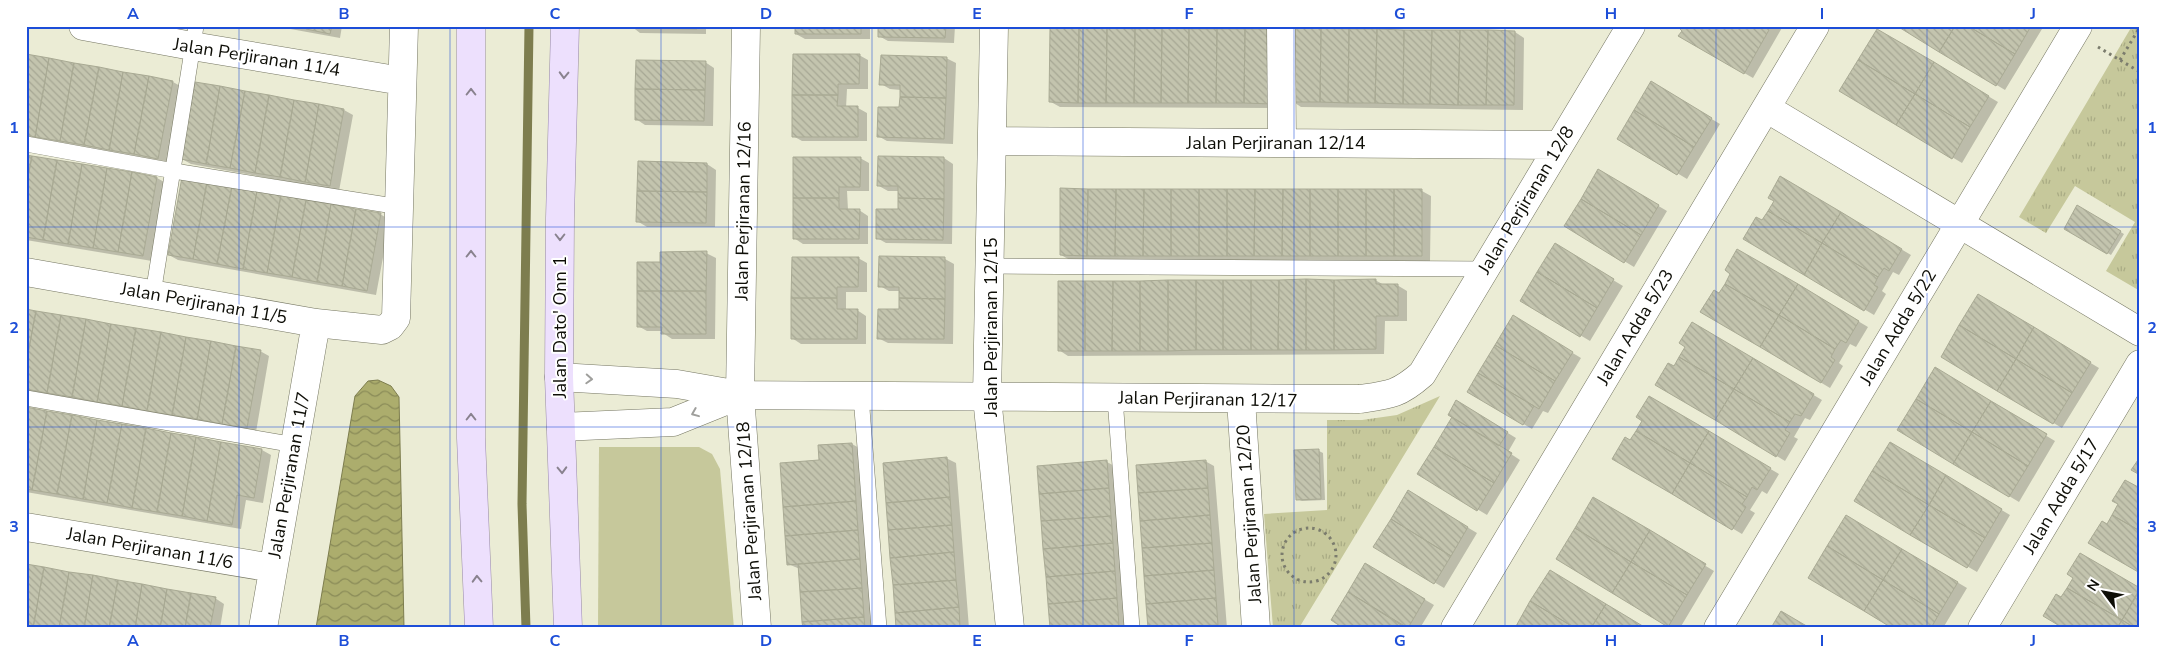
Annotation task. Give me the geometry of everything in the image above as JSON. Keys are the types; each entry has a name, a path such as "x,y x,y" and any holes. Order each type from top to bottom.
{"main road":[{"path":"471,26 471,438 479,628"},
{"name":"Jalan Dato' Onn 1","path":"565,26 560,218 559,377 568,628"}],"street":[{"name":"Jalan Perjiranan 11/4","path":"83,26 194,36 402,81"},
{"path":"400,207 404,26"},
{"name":"Jalan Perjiranan 12/16","path":"740,395 746,26"},
{"name":"Jalan Perjiranan 12/15","path":"994,26 991,266 987,397 1010,628"},
{"path":"1282,26 1282,142"},
{"name":"Jalan Perjiranan 12/8","path":"1422,374 1631,26"},
{"name":"Jalan Adda 5/23","path":"1455,628 1815,26"},
{"name":"Jalan Adda 5/22","path":"1718,628 2076,30"},
{"path":"1766,108 2140,332"},
{"name":"Jalan Perjiranan 12/14","path":"992,141 1559,145"},
{"name":"Jalan Perjiranan 11/5","path":"26,272 316,323 382,330 390,326 396,318 400,207"},
{"name":"Jalan Perjiranan 11/7","path":"263,628 316,323"},
{"name":"Jalan Adda 5/17","path":"1982,628 2140,364"},
{"name":"Jalan Perjiranan 12/17","path":"740,395 1241,400 1359,399 1394,394 1407,387 1422,374"},
{"path":"559,377 677,384 740,395"},
{"path":"561,427 673,422 740,395"},
{"name":"Jalan Perjiranan 12/18","path":"740,395 757,628"},
{"name":"Jalan Perjiranan 12/20","path":"1241,400 1256,628"},
{"name":"Jalan Perjiranan 11/6","path":"26,527 273,568"}],"lane":[{"path":"153,294 194,36"},
{"path":"26,144 174,171 400,207"},
{"path":"991,266 1485,269"},
{"path":"861,396 879,628"},
{"path":"26,398 295,444"},
{"path":"1115,398 1132,628"}],"path":[{"path":"2120,60 2140,27"},
{"path":"2076,30 2140,72"},
{"path":"1300,529 1320,530 1329,536 1335,545 1336,556 1334,566 1328,575 1319,581 1308,582 1298,580 1289,574 1284,564 1282,554 1284,544 1290,535 1300,529"}],"green space":[{"path":"2132,26 2140,26 2140,291 2106,271 2135,222 2075,186 2046,233 2019,217"},
{"path":"1440,396 1299,628 1273,628 1264,514 1327,510 1327,420 1362,420 1397,415"},
{"path":"599,447 699,447 712,454 720,469 734,628 598,628"}],"water":[{"path":"378,380 391,386 399,397 404,628 316,628 355,396 368,381"}],"building":[{"path":"306,26 332,26 330,34 306,29"},
{"path":"630,26 697,26 697,29 630,28"},
{"path":"795,26 861,26 861,34 795,34"},
{"path":"878,26 946,26 945,38 878,37"},
{"path":"1677,26 1762,26 1769,30 1744,74 1678,36 1682,31"},
{"path":"1897,26 1955,26 1939,52"},
{"path":"1955,26 1968,26 2015,54 1996,86 1939,52"},
{"path":"1968,26 2031,26 2015,54"},
{"path":"1050,28 1079,28 1078,103 1049,102"},
{"path":"1079,28 1107,28 1106,103 1078,103"},
{"path":"1107,28 1135,29 1134,103 1106,103"},
{"path":"1162,28 1161,103 1134,103 1135,29"},
{"path":"1162,28 1189,29 1188,103 1161,103"},
{"path":"1292,28 1321,28 1320,102 1291,102"},
{"path":"1321,28 1349,29 1348,103 1320,102"},
{"path":"1189,29 1217,29 1216,103 1188,103"},
{"path":"1217,29 1245,29 1244,103 1216,103"},
{"path":"1245,29 1273,29 1272,104 1244,103"},
{"path":"1349,29 1377,29 1375,103 1348,103"},
{"path":"1377,29 1404,30 1403,104 1375,103"},
{"path":"1877,29 1934,62 1915,94 1858,60"},
{"path":"1404,30 1432,30 1430,104 1403,104"},
{"path":"1432,30 1460,30 1458,105 1430,104"},
{"path":"1460,30 1488,30 1486,105 1458,105"},
{"path":"1488,30 1515,31 1514,105 1486,105"},
{"path":"26,54 49,58 35,137 26,135"},
{"path":"793,54 860,54 859,84 838,84 838,95 792,95"},
{"path":"881,55 947,57 946,98 900,97 900,85 879,85"},
{"path":"49,58 74,63 60,141 35,137"},
{"path":"636,60 706,61 705,90 635,89"},
{"path":"1858,60 1915,94 1896,125 1839,91"},
{"path":"1934,62 1989,96 1970,127 1915,94"},
{"path":"74,63 99,67 84,145 60,141"},
{"path":"99,67 123,72 109,150 84,145"},
{"path":"123,72 149,76 134,154 109,150"},
{"path":"149,76 173,81 158,159 134,154"},
{"path":"1651,81 1712,118 1694,147 1634,110"},
{"path":"195,82 220,86 206,164 181,159"},
{"path":"220,86 245,91 230,168 206,164"},
{"path":"635,89 705,90 704,121 635,120"},
{"path":"245,91 269,95 255,173 230,168"},
{"path":"1915,94 1970,127 1952,159 1896,125"},
{"path":"269,95 294,100 280,177 255,173"},
{"path":"792,95 838,95 837,106 858,106 858,137 792,137"},
{"path":"900,97 946,98 944,139 877,137 878,107 899,107"},
{"path":"294,100 319,104 305,182 280,177"},
{"path":"319,104 344,109 330,186 305,182"},
{"path":"1634,110 1694,147 1677,175 1617,139"},
{"path":"26,155 32,156 26,187"},
{"path":"32,156 57,160 43,240 26,237 26,187"},
{"path":"878,156 944,157 944,199 898,198 898,186 877,186"},
{"path":"793,157 861,157 860,187 839,187 839,198 793,198"},
{"path":"57,160 82,164 68,244 43,240"},
{"path":"638,161 707,163 707,192 637,191"},
{"path":"82,164 107,168 93,248 68,244"},
{"path":"107,168 132,172 118,252 93,248"},
{"path":"1598,169 1659,205 1641,235 1581,199"},
{"path":"132,172 157,177 143,256 118,252"},
{"path":"1780,176 1841,212 1822,243 1768,211 1774,201 1768,198"},
{"path":"182,177 207,182 193,259 168,255"},
{"path":"207,182 232,186 217,264 193,259"},
{"path":"232,186 257,191 243,269 217,264"},
{"path":"1060,188 1088,189 1087,256 1060,255"},
{"path":"1088,189 1116,189 1115,256 1087,256"},
{"path":"1116,189 1144,189 1143,256 1115,256"},
{"path":"1144,189 1171,189 1171,256 1143,256"},
{"path":"1171,189 1199,189 1199,256 1171,256"},
{"path":"1199,189 1227,189 1227,256 1199,256"},
{"path":"1227,189 1255,189 1254,256 1227,256"},
{"path":"1255,189 1283,189 1282,256 1254,256"},
{"path":"1283,189 1310,189 1310,256 1282,256"},
{"path":"1310,189 1338,189 1338,256 1310,256"},
{"path":"1338,189 1366,189 1366,256 1338,256"},
{"path":"1366,189 1394,189 1394,256 1366,256"},
{"path":"1394,189 1422,189 1422,256 1394,256"},
{"path":"257,191 281,195 267,273 243,269"},
{"path":"637,191 707,192 706,223 636,222"},
{"path":"281,195 306,200 292,277 267,273"},
{"path":"793,198 839,198 839,209 860,209 859,239 793,239"},
{"path":"898,198 944,199 943,240 876,239 876,209 898,209"},
{"path":"1581,199 1641,235 1624,263 1564,226"},
{"path":"306,200 331,204 317,282 292,277"},
{"path":"331,204 356,209 342,286 317,282"},
{"path":"2077,205 2121,231 2107,254 2064,229"},
{"path":"356,209 381,213 367,291 342,286"},
{"path":"1768,211 1822,243 1804,275 1743,239 1756,217 1762,220"},
{"path":"1841,212 1902,249 1889,271 1884,268 1878,277 1822,243"},
{"path":"1555,243 1614,279 1597,308 1537,272"},
{"path":"1822,243 1878,277 1874,285 1878,287 1864,311 1804,275"},
{"path":"1737,249 1798,284 1779,315 1725,284 1730,274 1725,270"},
{"path":"707,251 706,291 637,291 637,262 660,262 660,252"},
{"path":"879,256 945,257 945,299 899,298 899,287 878,287"},
{"path":"792,257 859,257 858,287 837,287 837,298 791,298"},
{"path":"1537,272 1597,308 1580,337 1520,301"},
{"path":"1306,279 1306,350 1278,350 1279,280"},
{"path":"1306,279 1334,280 1334,350 1306,350"},
{"path":"1376,279 1376,284 1398,284 1398,316 1376,316 1376,349 1334,350 1334,280"},
{"path":"1168,280 1168,351 1140,351 1140,281"},
{"path":"1168,280 1196,280 1196,350 1168,351"},
{"path":"1196,280 1223,280 1223,350 1196,350"},
{"path":"1223,280 1251,280 1251,350 1223,350"},
{"path":"1251,280 1279,280 1278,350 1251,350"},
{"path":"1058,281 1085,281 1085,351 1058,351"},
{"path":"1085,281 1113,281 1112,351 1085,351"},
{"path":"1113,281 1140,281 1140,351 1112,351"},
{"path":"1725,284 1779,315 1760,347 1700,312 1714,290 1719,293"},
{"path":"1798,284 1859,321 1846,343 1841,340 1835,349 1779,315"},
{"path":"637,291 706,291 706,334 661,334 662,327 637,327"},
{"path":"1978,294 2034,327 2016,359 1959,325"},
{"path":"791,298 837,298 837,309 858,309 857,339 791,339"},
{"path":"899,298 945,299 944,339 877,339 878,309 899,309"},
{"path":"26,309 36,311 26,364"},
{"path":"36,311 61,315 47,393 26,389 26,364"},
{"path":"61,315 86,319 72,397 47,393"},
{"path":"1513,315 1573,352 1555,381 1495,345"},
{"path":"1779,315 1835,349 1831,357 1835,360 1821,383 1760,347"},
{"path":"86,319 111,324 97,402 72,397"},
{"path":"1692,322 1753,358 1734,389 1679,357 1685,347 1679,343"},
{"path":"111,324 136,328 122,406 97,402"},
{"path":"1959,325 2016,359 1997,391 1941,357"},
{"path":"2034,327 2091,362 2072,393 2016,359"},
{"path":"136,328 161,332 147,411 122,406"},
{"path":"161,332 186,337 172,415 147,411"},
{"path":"186,337 211,341 197,419 172,415"},
{"path":"211,341 236,346 222,424 197,419"},
{"path":"1495,345 1555,381 1539,409 1478,373"},
{"path":"236,346 261,350 247,428 222,424"},
{"path":"1679,357 1734,389 1715,420 1655,385 1668,363 1674,366"},
{"path":"1753,358 1814,394 1801,416 1795,414 1790,422 1734,389"},
{"path":"2016,359 2072,393 2053,424 1997,391"},
{"path":"1935,367 1991,401 1972,432 1916,399"},
{"path":"1478,373 1534,406 1523,425 1467,392"},
{"path":"1734,389 1790,422 1785,430 1790,433 1776,457 1715,420"},
{"path":"1649,396 1709,431 1690,463 1636,431 1642,421 1636,417"},
{"path":"1916,399 1972,432 1953,464 1897,430"},
{"path":"1456,400 1508,432 1499,446 1448,415"},
{"path":"1991,401 2047,434 2028,466 1972,432"},
{"path":"26,407 47,411 32,490 26,489"},
{"path":"47,411 72,415 57,494 32,490"},
{"path":"72,415 97,420 83,499 57,494"},
{"path":"1452,417 1512,453 1494,483 1434,447"},
{"path":"97,420 122,424 107,503 83,499"},
{"path":"122,424 146,428 132,508 107,503"},
{"path":"146,428 171,433 157,512 132,508"},
{"path":"1636,431 1690,463 1672,494 1612,459 1625,437 1630,440"},
{"path":"1709,431 1771,468 1757,490 1752,487 1747,497 1690,463"},
{"path":"1972,432 2028,466 2009,497 1953,464"},
{"path":"171,433 196,437 182,516 157,512"},
{"path":"196,437 221,442 207,521 182,516"},
{"path":"221,442 262,449 254,498 237,495 232,525 207,521"},
{"path":"1890,442 1946,475 1929,505 1872,471"},
{"path":"852,443 856,501 783,507 780,463 819,460 818,445"},
{"path":"1434,447 1494,483 1477,511 1417,474"},
{"path":"1319,449 1321,499 1296,500 1294,450"},
{"path":"947,457 950,497 886,503 883,463"},
{"path":"2140,457 2140,475 2131,470"},
{"path":"1107,460 1109,488 1039,494 1037,466"},
{"path":"1206,460 1208,488 1138,493 1136,465"},
{"path":"1690,463 1747,497 1742,504 1746,507 1732,530 1672,494"},
{"path":"1872,471 1929,505 1910,535 1854,501"},
{"path":"1946,475 2002,509 1985,538 1929,505"},
{"path":"2125,480 2140,488 2140,531 2112,515 2118,504 2112,501"},
{"path":"1109,488 1111,516 1041,521 1039,494"},
{"path":"1208,488 1210,515 1140,521 1138,493"},
{"path":"1408,490 1468,527 1451,556 1391,519"},
{"path":"950,497 952,525 888,530 886,503"},
{"path":"1593,497 1650,530 1631,562 1575,528"},
{"path":"856,501 858,530 785,536 783,507"},
{"path":"1929,505 1985,538 1967,568 1910,535"},
{"path":"1210,515 1212,543 1142,548 1140,521"},
{"path":"1846,515 1902,549 1883,580 1827,546"},
{"path":"2112,515 2140,531 2140,573 2088,543 2102,521 2107,524"},
{"path":"1111,516 1113,543 1043,549 1041,521"},
{"path":"1391,519 1451,556 1434,584 1373,547"},
{"path":"952,525 954,552 890,558 888,530"},
{"path":"1575,528 1631,562 1612,593 1556,559"},
{"path":"858,530 860,559 787,565 785,536"},
{"path":"1650,530 1706,564 1687,595 1631,562"},
{"path":"1113,543 1115,571 1046,577 1043,549"},
{"path":"1212,543 1214,570 1144,576 1142,548"},
{"path":"1827,546 1883,580 1864,611 1808,578"},
{"path":"1902,549 1958,582 1939,614 1883,580"},
{"path":"954,552 956,580 893,585 890,558"},
{"path":"2080,553 2140,588 2122,620 2067,588 2073,578 2067,574"},
{"path":"860,559 862,588 800,592 798,564"},
{"path":"1631,562 1687,595 1668,627 1612,593"},
{"path":"1365,563 1425,599 1408,628 1348,592"},
{"path":"26,564 44,567 33,628 26,628"},
{"path":"44,567 69,572 59,628 33,628"},
{"path":"1214,570 1216,598 1146,604 1144,576"},
{"path":"1550,570 1606,604 1591,628 1575,628 1530,601"},
{"path":"1115,571 1117,598 1048,604 1046,577"},
{"path":"69,572 93,575 84,628 59,628"},
{"path":"93,575 118,580 109,628 84,628"},
{"path":"118,580 142,584 135,628 109,628"},
{"path":"956,580 959,607 895,613 893,585"},
{"path":"1883,580 1939,614 1931,628 1892,628 1864,611"},
{"path":"142,584 167,589 160,628 135,628"},
{"path":"862,588 864,617 802,622 800,592"},
{"path":"2067,588 2122,620 2117,628 2063,628 2043,616 2056,594 2061,597"},
{"path":"167,589 191,593 185,628 160,628"},
{"path":"2140,590 2140,628 2135,628 2122,620"},
{"path":"1348,592 1406,628 1343,628 1331,620"},
{"path":"191,593 216,597 210,628 185,628"},
{"path":"1117,598 1119,626 1050,628 1048,604"},
{"path":"1216,598 1218,625 1148,628 1146,604"},
{"path":"1530,601 1575,628 1515,628"},
{"path":"1606,604 1646,628 1591,628"},
{"path":"959,607 960,628 896,628 895,613"},
{"path":"1781,611 1810,628 1771,628"},
{"path":"864,617 865,628 803,628 802,622"},
{"path":"2122,620 2135,628 2117,628"}],"waterway":[{"path":"526,628 522,504 529,26"}]}
